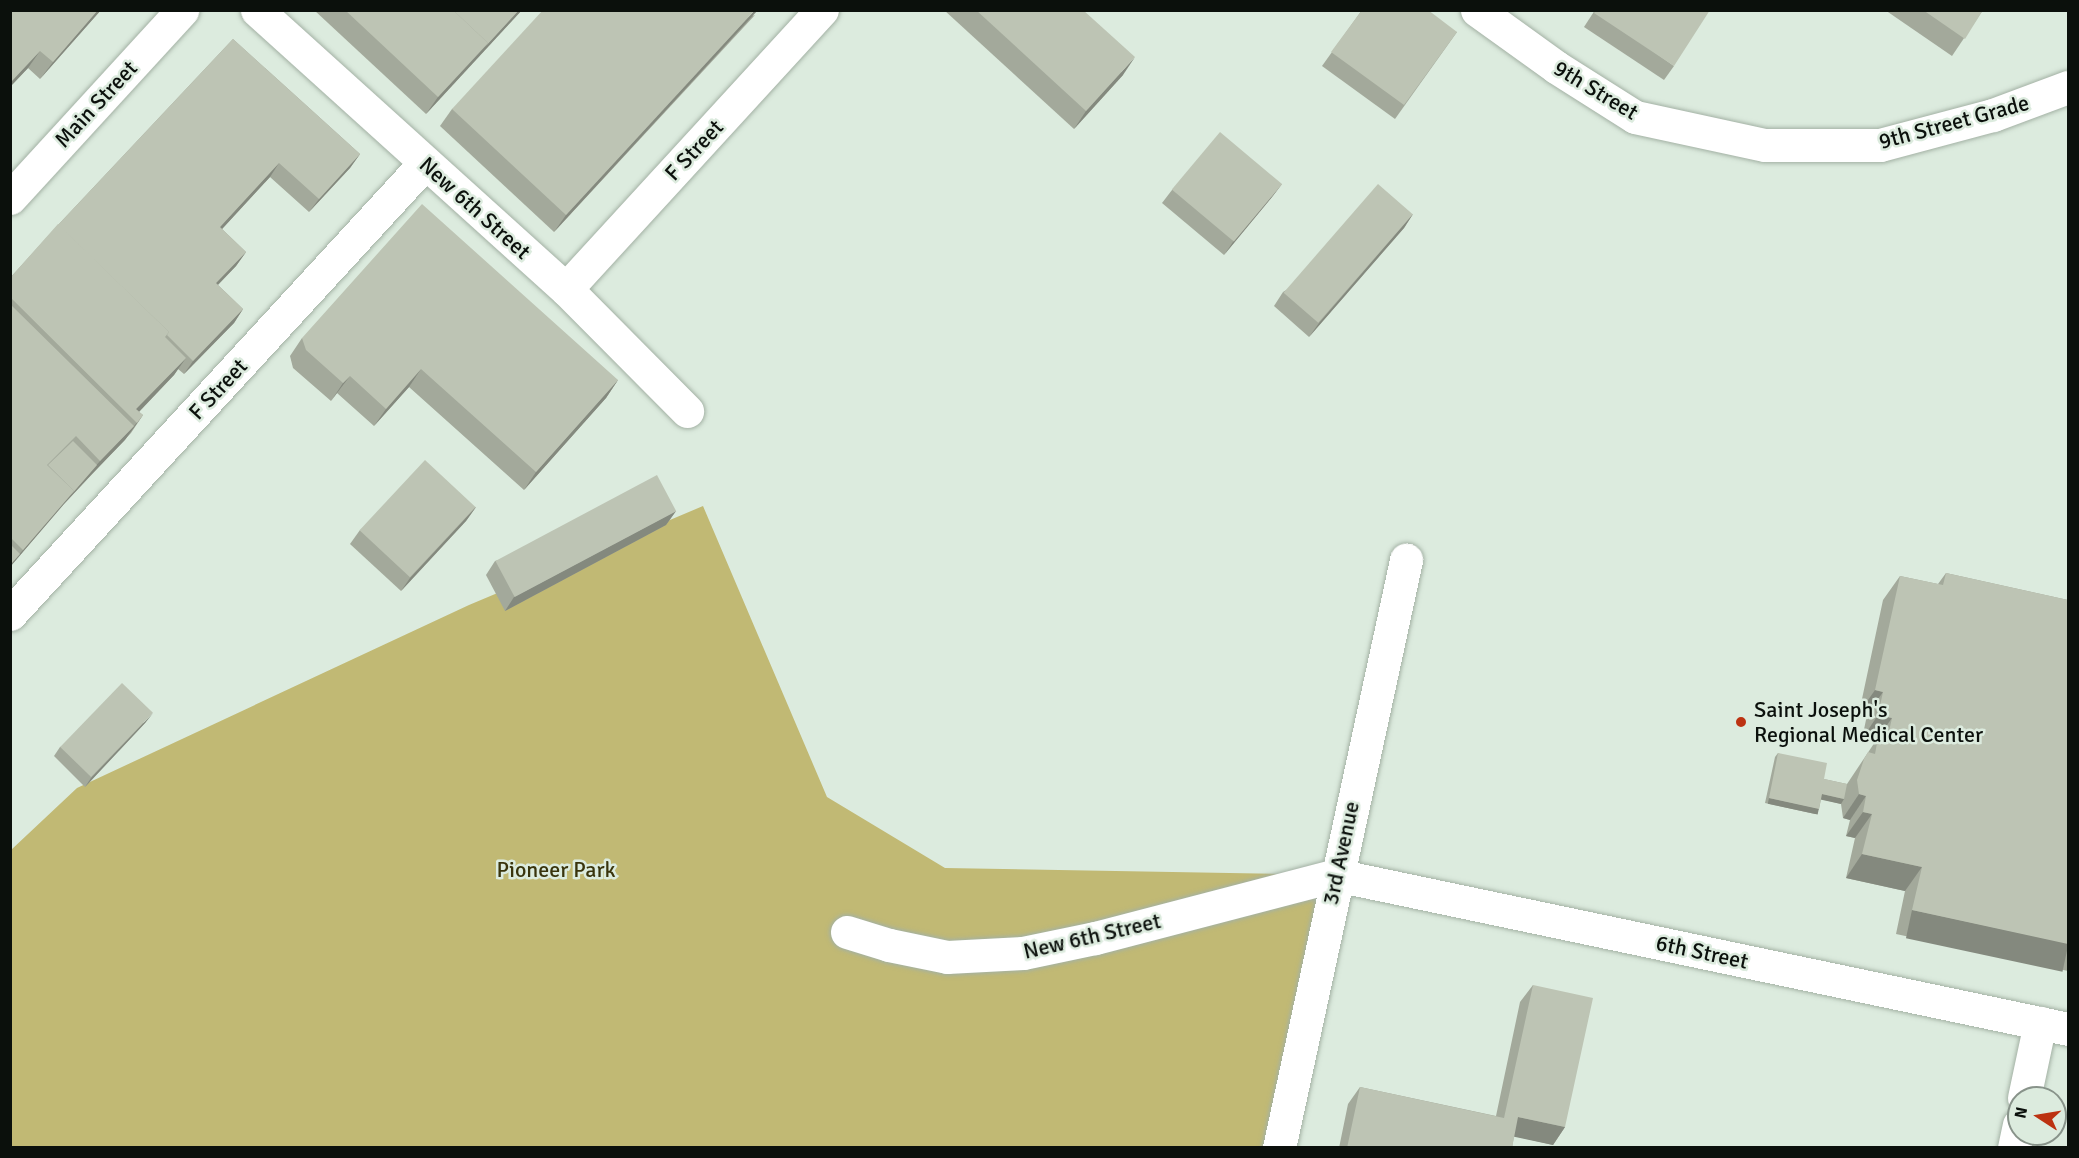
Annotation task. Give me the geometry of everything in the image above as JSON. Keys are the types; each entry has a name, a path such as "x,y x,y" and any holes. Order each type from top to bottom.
{"street":[{"name":"Main Street","path":"10,198 182,10"},
{"name":"New 6th Street","path":"257,10 424,164 566,289 687,411"},
{"name":"F Street","path":"566,289 822,10"},
{"name":"9th Street","path":"1477,10 1556,67 1635,117 1765,145"},
{"name":"9th Street Grade","path":"1765,145 1880,145 1993,115 2068,87"},
{"name":"F Street","path":"10,614 424,164"},
{"name":"3rd Avenue","path":"1279,1148 1336,875 1406,560"},
{"name":"New 6th Street","path":"847,932 889,945 947,957 1023,953 1095,938 1336,875"},
{"name":"6th Street","path":"1336,875 2054,1026"},
{"path":"2029,1086 2054,1026"}],"green space":[{"name":"Pioneer Park","path":"703,506 827,797 945,868 1336,875 1279,1147 11,1148 11,850 77,788 469,605"}],"building":[{"path":"10,10 98,10 53,62 40,51 10,83"},
{"path":"345,10 453,10 488,43 438,97"},
{"path":"453,10 519,10 485,47 488,43"},
{"path":"543,10 755,10 566,215 452,109"},
{"path":"976,10 1083,10 1135,57 1086,111"},
{"path":"1362,10 1428,10 1457,32 1404,105 1331,52"},
{"path":"1596,10 1710,10 1674,66 1594,13"},
{"path":"1923,10 1983,10 1965,39"},
{"path":"233,39 360,154 319,199 279,163 220,227 246,252 216,283 243,309 193,361 167,335 169,332 58,225"},
{"path":"1220,132 1282,184 1234,242 1172,189"},
{"path":"1378,184 1413,214 1318,323 1284,293"},
{"path":"422,204 618,380 536,472 421,369 386,409 350,376 343,383 306,350 302,338"},
{"path":"58,224 169,332 165,337 186,358 136,409 143,415 137,423 10,297 10,278"},
{"path":"10,304 134,426 100,461 76,436 47,465 74,491 23,550 10,537"},
{"path":"73,441 97,465 71,495 74,491 48,465"},
{"path":"425,460 475,507 410,577 360,530"},
{"path":"657,475 676,511 515,597 495,561"},
{"path":"10,544 20,554 10,565"},
{"path":"1946,573 2068,600 2068,944 1912,910 1922,867 1862,854 1872,814 1863,812 1866,796 1859,794 1857,780 1868,752 1875,754 1878,738 1887,740 1892,718 1878,715 1883,692 1875,690 1900,576 1943,585"},
{"path":"122,683 153,713 91,777 60,747"},
{"path":"1778,753 1827,763 1824,779 1847,784 1844,799 1822,794 1819,809 1769,798"},
{"path":"1533,985 1593,998 1565,1127 1518,1117 1512,1148 1347,1148 1360,1087 1504,1118"}],"place":[{"name":"Saint Joseph's Regional Medical Center","path":"1741,722"}]}
